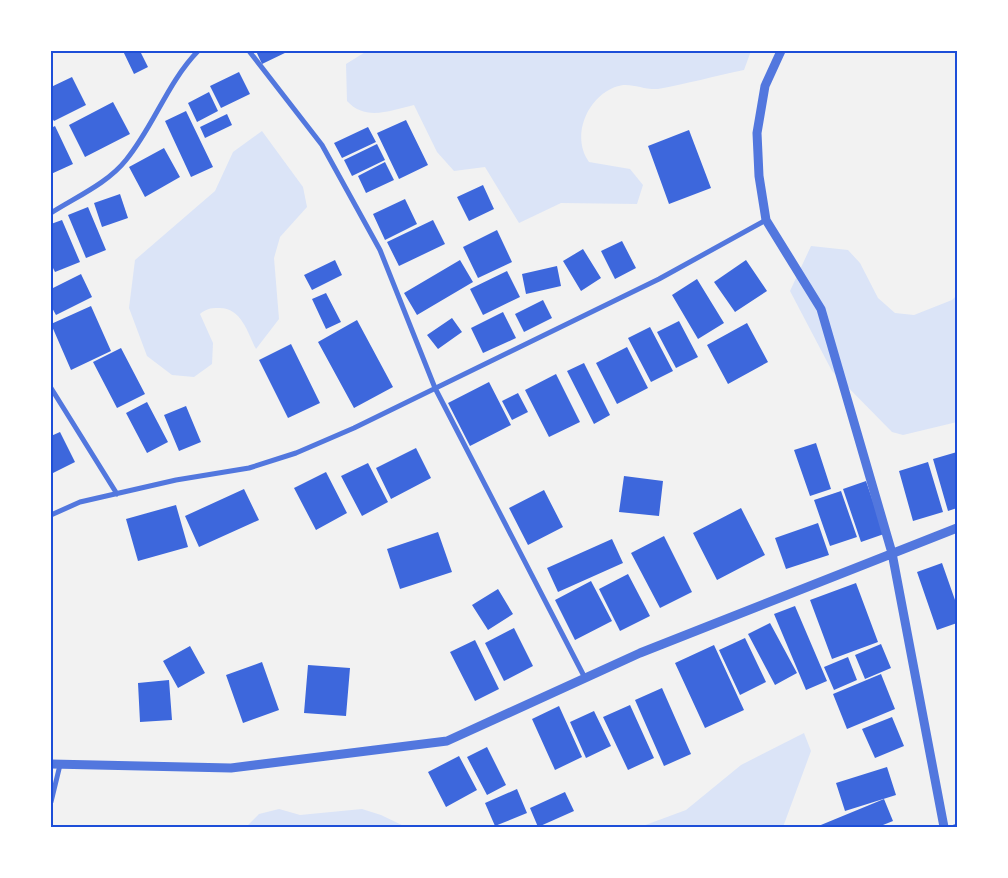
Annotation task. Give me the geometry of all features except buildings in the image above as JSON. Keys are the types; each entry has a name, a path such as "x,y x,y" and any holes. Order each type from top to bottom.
{"street":[{"path":"51,213 109,176 126,161 176,78 198,51"},
{"path":"249,51 322,145 380,250 435,388 585,678"},
{"path":"781,51 765,86 757,133 759,176 766,220 821,309 892,553 944,827"},
{"path":"51,515 80,502 176,480 249,468 296,453 354,428 659,279 766,220"},
{"path":"51,388 117,494"},
{"path":"51,802 56,764 231,768 447,741 640,654 957,528"}],"shaded area":[{"path":"367,51 751,51 744,70 658,89 623,85 601,95 592,104 582,127 583,151 589,162 630,169 643,185 637,204 561,203 519,223 485,167 454,171 437,152 414,105 379,113 370,113 354,107 347,101 346,64"},
{"path":"262,131 303,187 307,207 280,237 274,258 279,319 256,349 242,321 232,311 218,308 206,310 200,314 213,343 212,364 194,377 172,375 147,356 129,308 135,260 215,191 233,152"},
{"path":"811,246 848,250 860,263 878,298 895,313 914,315 952,300 957,295 957,422 903,435 892,432 832,371 790,291"},
{"path":"804,733 811,751 783,827 640,827 686,810 741,765"},
{"path":"279,809 300,815 362,809 381,815 406,827 246,827 259,814"}]}
